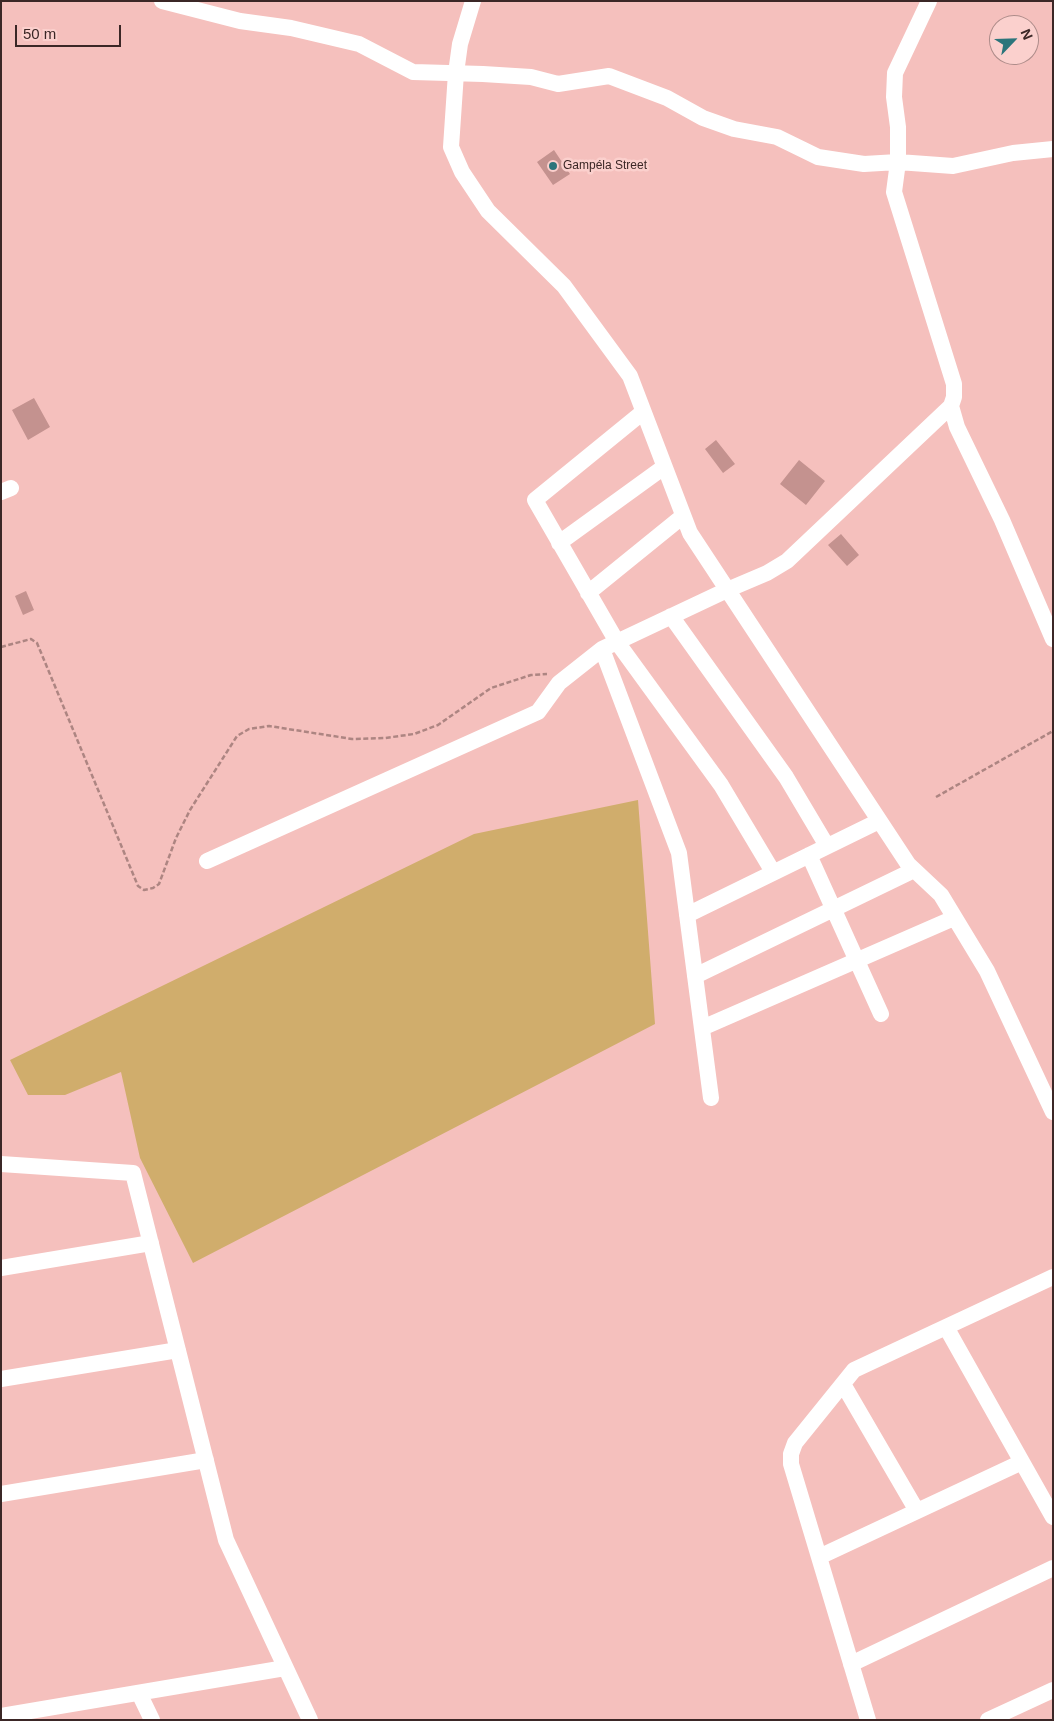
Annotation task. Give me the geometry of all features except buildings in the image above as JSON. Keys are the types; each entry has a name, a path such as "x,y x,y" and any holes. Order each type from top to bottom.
{"street":[{"path":"162,1 240,21 291,28 359,44 412,72 531,77 558,84 609,76 667,98 703,118 734,129 777,137 818,157 864,164 898,162 953,166 1013,153 1053,149"},
{"path":"473,1 460,44 451,147 462,172 488,211 564,286 630,376 690,533 908,864 941,895 987,971 1053,1112"},
{"path":"207,861 538,712 559,683 609,646 767,573 787,561 951,406 954,397 954,384 894,192 898,162 898,127 894,97 896,73 929,1"},
{"path":"951,406 957,427 1002,520 1053,639"},
{"path":"643,412 535,500 588,593 609,646 679,854 712,1098"},
{"path":"559,543 664,467"},
{"path":"588,593 683,516"},
{"path":"671,616 786,777 827,846"},
{"path":"609,646 721,785 773,872"},
{"path":"687,915 879,821"},
{"path":"809,856 881,1014"},
{"path":"695,976 914,870"},
{"path":"702,1028 954,918"},
{"path":"1,1164 133,1173 226,1540 310,1720"},
{"path":"1,1268 150,1243"},
{"path":"868,1720 791,1464 791,1454 795,1443 854,1370 1051,1281"},
{"path":"946,1327 1053,1517"},
{"path":"1,1379 178,1350"},
{"path":"843,1384 917,1511"},
{"path":"1,1494 206,1460"},
{"path":"819,1557 1022,1462"},
{"path":"851,1664 1053,1568"},
{"path":"1,1716 27,1716 139,1693 286,1668"},
{"path":"988,1720 1053,1690"},
{"path":"139,1693 152,1720"}],"path":[{"path":"1,647 30,639 37,643 138,886 144,890 159,884 176,838 190,810 237,736 249,729 269,726 352,738 385,738 414,734 438,725 491,688 531,675 548,673"},
{"path":"936,797 1053,731"}],"shaded area":[{"path":"638,800 655,1024 193,1263 140,1158 121,1072 65,1095 28,1095 10,1060 474,834"}],"place":[{"name":"Gampéla Street","path":"553,166"}]}
